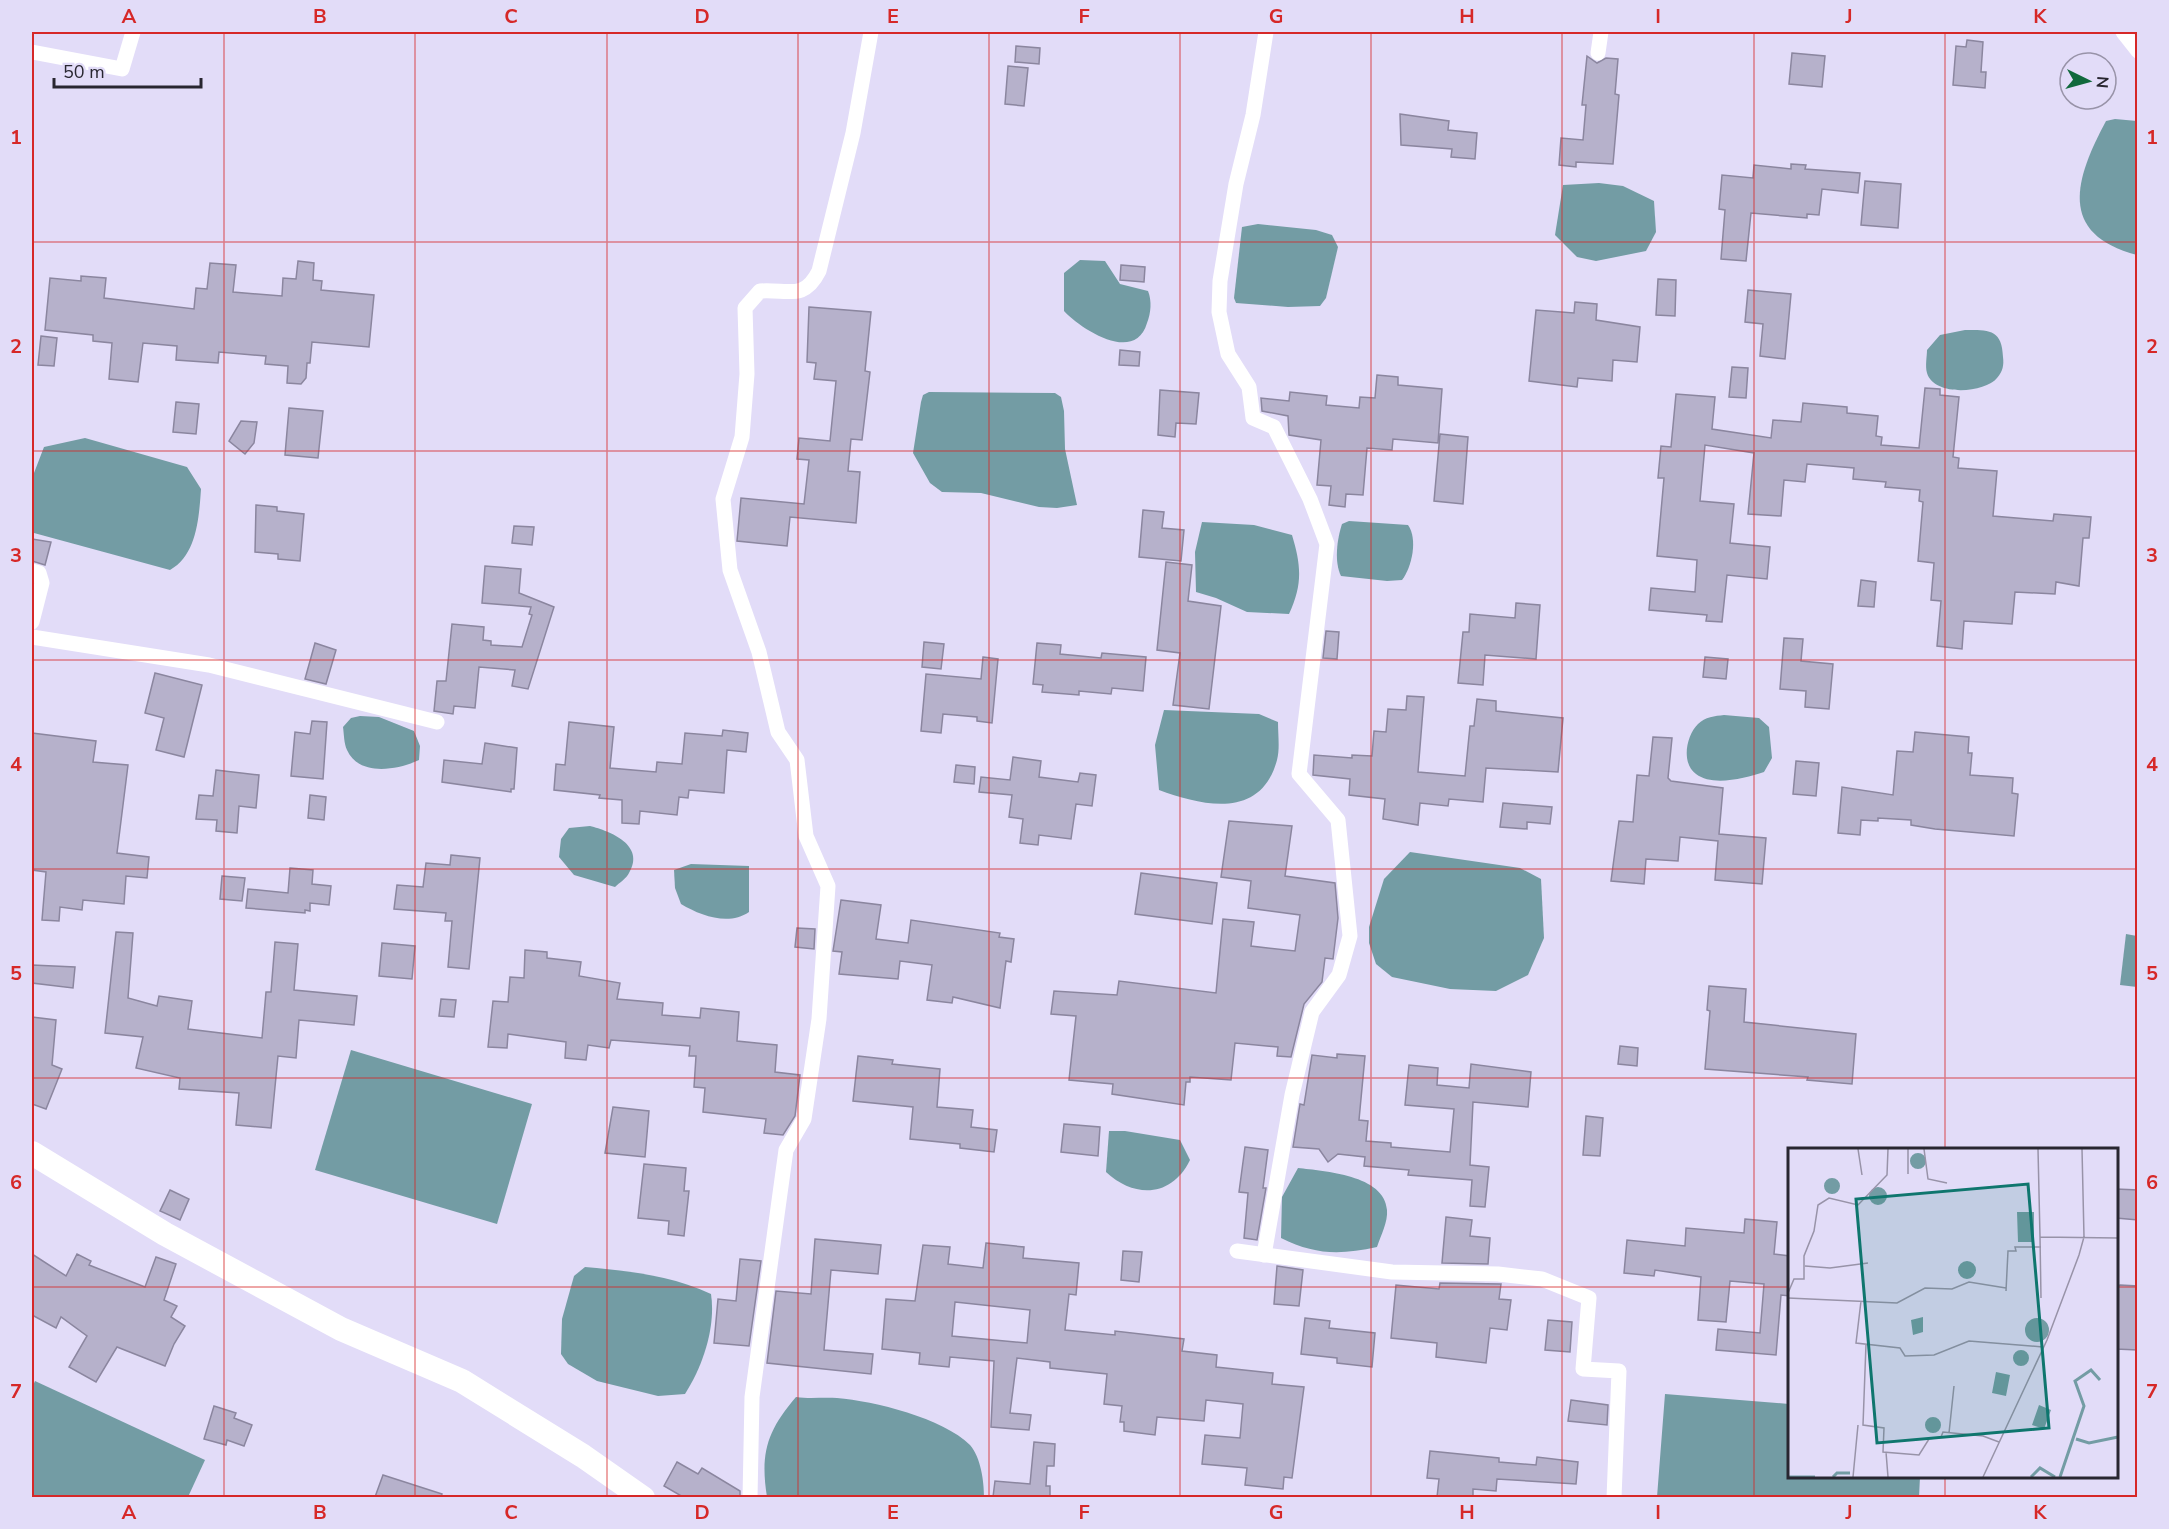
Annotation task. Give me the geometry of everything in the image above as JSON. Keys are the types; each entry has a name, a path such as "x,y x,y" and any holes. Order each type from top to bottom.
{"main road":[{"path":"32,1153 165,1234 341,1329 462,1381 584,1456 643,1497"}],"street":[{"path":"32,52 122,69 133,32"},
{"path":"750,1497 753,1397 786,1150 804,1119 819,1019 828,886 807,836 797,760 778,732 759,652 730,570 723,499 742,437 747,374 745,308 759,291 800,293 812,286 819,271 853,132 871,32"},
{"path":"1264,1255 1292,1095 1312,1012 1339,975 1350,936 1338,820 1299,774 1327,544 1310,499 1274,427 1254,418 1249,387 1228,354 1219,312 1223,260 1236,184 1253,115 1266,32"},
{"path":"1598,53 1601,32"},
{"path":"2123,32 2138,51"},
{"path":"32,571 39,573 42,584 32,622"},
{"path":"32,637 209,665 438,722"},
{"path":"1237,1251 1392,1272 1498,1274 1542,1279 1589,1298 1583,1368 1619,1371 1614,1497"}],"shaded area":[{"path":"2115,119 2137,121 2137,255 2111,246 2094,233 2084,219 2080,202 2081,183 2095,143 2106,121"},
{"path":"1599,183 1623,186 1654,201 1656,232 1646,251 1596,261 1577,257 1555,235 1563,185"},
{"path":"1258,224 1316,230 1332,235 1338,247 1326,298 1320,306 1288,307 1236,303 1234,298 1242,227"},
{"path":"1080,260 1105,261 1120,284 1148,291 1150,311 1141,335 1132,341 1108,340 1083,327 1064,311 1064,273"},
{"path":"1965,330 1987,331 1997,336 2002,348 2002,370 1997,378 1982,387 1960,390 1939,386 1927,373 1927,350 1940,335"},
{"path":"929,392 1055,393 1061,397 1064,411 1065,449 1077,505 1057,508 1039,507 981,493 942,492 930,483 913,453 921,402 923,395"},
{"path":"85,438 187,467 201,489 199,511 191,545 186,555 170,570 34,533 34,473 44,447"},
{"path":"1349,521 1408,525 1413,545 1409,568 1402,580 1387,581 1341,576 1337,557 1338,543 1342,524"},
{"path":"1202,522 1254,525 1292,535 1299,575 1297,593 1289,614 1247,612 1196,592 1195,552"},
{"path":"1164,710 1259,714 1278,722 1278,756 1269,779 1258,792 1244,800 1229,804 1194,800 1159,790 1155,745"},
{"path":"1724,715 1759,718 1769,727 1772,758 1764,772 1739,779 1720,781 1703,778 1691,769 1687,749 1694,729 1704,720"},
{"path":"379,717 414,731 420,746 419,760 410,764 380,769 370,768 353,759 347,750 343,727 351,718"},
{"path":"590,826 616,836 629,847 633,855 633,863 628,875 615,887 574,875 559,857 561,839 569,828"},
{"path":"1410,852 1520,868 1541,879 1544,938 1528,975 1496,991 1450,989 1392,977 1376,964 1369,943 1369,927 1384,879"},
{"path":"691,864 749,866 749,912 733,918 715,918 681,904 675,888 674,870"},
{"path":"2126,934 2137,936 2137,987 2120,985"},
{"path":"351,1050 532,1104 497,1224 315,1170"},
{"path":"1109,1131 1125,1131 1180,1140 1190,1160 1173,1181 1163,1187 1141,1190 1129,1187 1106,1172"},
{"path":"1298,1168 1352,1177 1376,1189 1384,1198 1387,1210 1377,1247 1328,1252 1305,1248 1281,1238 1282,1197"},
{"path":"585,1267 665,1278 711,1294 712,1320 707,1346 685,1394 658,1396 597,1381 568,1364 561,1354 562,1319 574,1276"},
{"path":"35,1381 205,1460 188,1497 32,1497 32,1388"},
{"path":"1665,1394 1788,1404 1788,1478 1920,1478 1919,1497 1657,1497"},
{"path":"796,1397 837,1398 870,1403 907,1412 943,1427 958,1435 974,1450 981,1470 984,1497 767,1497 764,1468 768,1443 778,1421"}],"building":[{"path":"1967,40 1983,42 1981,72 1986,72 1985,88 1953,85 1956,46 1966,47"},
{"path":"1016,46 1040,48 1039,64 1015,62"},
{"path":"1792,53 1825,56 1822,87 1789,84"},
{"path":"1587,56 1597,63 1606,58 1618,59 1615,94 1619,95 1613,164 1576,162 1576,167 1559,165 1561,138 1583,140 1586,105 1582,105"},
{"path":"1008,66 1028,68 1024,106 1005,104"},
{"path":"1400,114 1449,121 1448,130 1477,133 1475,159 1451,157 1452,149 1401,145"},
{"path":"1791,164 1806,165 1805,169 1860,173 1858,193 1822,189 1819,215 1807,214 1807,218 1751,213 1746,261 1721,259 1725,210 1719,209 1722,175 1753,178 1754,165 1791,169"},
{"path":"1865,181 1901,184 1898,228 1861,225"},
{"path":"298,261 314,263 313,280 322,281 321,290 374,295 369,347 312,342 310,363 307,363 306,378 301,384 287,383 288,366 265,364 266,356 219,352 218,363 176,360 177,346 143,343 138,382 109,379 112,343 93,341 93,335 45,330 50,278 81,281 81,276 106,278 104,298 194,309 196,288 207,289 210,263 236,265 233,292 282,296 283,278 296,279"},
{"path":"1121,265 1145,267 1144,282 1120,280"},
{"path":"1658,279 1676,280 1675,316 1656,315"},
{"path":"1748,290 1791,294 1785,359 1760,356 1763,324 1745,322"},
{"path":"1575,302 1597,304 1596,320 1640,327 1637,362 1613,360 1612,381 1578,378 1577,387 1529,381 1536,310 1574,313"},
{"path":"809,307 871,312 865,371 870,372 862,440 851,439 848,471 860,472 856,523 790,517 787,546 737,541 741,498 804,504 809,460 797,459 799,438 830,441 836,381 814,379 816,363 807,362"},
{"path":"41,336 57,338 54,366 38,365"},
{"path":"1120,350 1140,352 1139,366 1119,365"},
{"path":"1732,367 1748,368 1746,398 1729,397"},
{"path":"1377,375 1398,377 1398,385 1442,389 1438,443 1393,439 1392,450 1367,448 1363,495 1346,494 1345,507 1329,505 1331,486 1317,485 1321,440 1289,435 1288,416 1262,411 1261,398 1289,401 1290,392 1327,396 1326,405 1359,408 1360,397 1375,398"},
{"path":"1925,388 1940,389 1940,395 1959,397 1953,457 1959,458 1958,468 1997,471 1993,516 2053,521 2054,514 2091,517 2089,538 2083,538 2079,586 2056,582 2055,594 2015,592 2012,624 1964,621 1962,649 1937,646 1941,601 1931,600 1934,563 1918,561 1923,502 1919,501 1920,490 1885,487 1886,482 1853,479 1854,468 1807,464 1805,482 1784,480 1781,516 1748,514 1754,453 1705,445 1700,501 1734,504 1730,543 1770,547 1767,579 1727,575 1722,622 1706,621 1707,615 1649,610 1651,588 1695,592 1697,560 1657,556 1664,478 1658,478 1661,446 1671,447 1676,394 1715,397 1712,429 1771,438 1773,420 1801,422 1803,403 1847,407 1847,413 1878,416 1876,436 1882,437 1881,445 1919,448"},
{"path":"1160,390 1199,393 1196,424 1176,423 1175,437 1158,435"},
{"path":"176,402 199,404 196,434 173,432"},
{"path":"289,408 323,411 318,458 285,455"},
{"path":"241,421 257,422 254,443 245,454 229,441"},
{"path":"1440,434 1468,437 1463,504 1434,501"},
{"path":"256,505 277,507 277,511 304,514 300,561 278,559 278,554 255,552"},
{"path":"1143,510 1164,512 1162,528 1184,530 1181,561 1139,557"},
{"path":"514,526 534,527 532,545 512,543"},
{"path":"32,539 51,542 45,565 32,561"},
{"path":"1166,562 1192,565 1188,601 1221,606 1209,709 1173,705 1180,653 1157,650"},
{"path":"485,566 521,569 519,593 554,607 528,689 512,686 515,670 479,667 475,708 454,706 453,714 434,711 437,681 446,681 452,624 484,627 483,640 491,641 491,645 522,647 532,615 529,614 531,607 482,603"},
{"path":"1861,580 1876,582 1874,607 1858,606"},
{"path":"1516,603 1540,605 1536,659 1485,655 1483,685 1458,683 1463,632 1469,632 1470,614 1515,618"},
{"path":"1326,631 1339,632 1337,659 1323,658"},
{"path":"1784,638 1803,639 1801,661 1833,664 1829,709 1805,707 1806,691 1780,689"},
{"path":"924,642 944,644 941,669 922,667"},
{"path":"315,643 336,650 326,684 305,679"},
{"path":"1037,643 1061,645 1060,654 1101,658 1102,653 1146,657 1143,691 1112,688 1111,694 1079,691 1079,695 1042,692 1043,685 1033,684"},
{"path":"983,657 998,659 992,723 977,721 977,717 943,714 941,733 921,731 926,674 981,679"},
{"path":"1705,657 1728,659 1726,679 1703,677"},
{"path":"155,673 202,685 184,757 156,750 164,718 145,713"},
{"path":"1407,696 1424,697 1418,772 1465,776 1470,726 1474,726 1477,699 1496,701 1496,711 1563,718 1558,772 1486,768 1483,802 1449,799 1448,806 1420,803 1418,825 1383,819 1385,799 1349,795 1350,779 1313,775 1314,755 1352,758 1352,755 1372,756 1374,731 1386,732 1388,709 1406,710"},
{"path":"312,721 327,722 323,779 291,776 295,732 310,734"},
{"path":"569,722 614,727 610,768 656,772 657,762 682,764 685,733 722,736 723,730 748,733 746,752 727,750 724,793 689,790 688,798 679,797 677,815 640,811 639,824 622,823 622,800 554,790 556,764 565,765"},
{"path":"1915,732 1969,737 1968,753 1972,753 1970,775 2013,778 2012,793 2018,794 2014,836 1935,829 1911,825 1911,820 1878,818 1878,821 1861,820 1860,835 1838,833 1842,787 1893,795 1897,751 1913,752"},
{"path":"32,733 96,741 93,762 128,765 117,853 149,857 147,878 126,876 124,904 83,900 82,910 60,907 59,921 42,920 46,872 32,870"},
{"path":"1653,737 1672,738 1668,778 1671,781 1723,788 1719,834 1766,838 1762,884 1715,880 1718,841 1680,837 1678,861 1646,859 1644,884 1611,881 1619,821 1633,822 1637,775 1649,776"},
{"path":"485,743 517,748 514,789 511,789 511,792 442,782 444,760 482,764"},
{"path":"1013,757 1041,761 1039,777 1078,782 1080,773 1096,775 1092,806 1076,804 1071,839 1039,835 1038,845 1020,843 1023,819 1009,817 1012,795 979,792 981,777 1010,780"},
{"path":"1796,761 1819,763 1816,796 1793,794"},
{"path":"956,765 975,767 974,784 954,782"},
{"path":"216,770 259,775 256,808 239,806 237,833 216,831 217,820 196,819 199,795 213,796"},
{"path":"310,795 326,797 324,820 308,818"},
{"path":"1503,803 1552,807 1550,824 1527,822 1527,829 1500,827"},
{"path":"1229,821 1292,826 1285,876 1335,883 1338,918 1333,959 1325,958 1322,982 1304,1004 1291,1057 1277,1056 1278,1047 1235,1043 1231,1080 1190,1077 1190,1082 1186,1082 1184,1105 1112,1094 1113,1084 1069,1080 1076,1016 1051,1014 1054,991 1117,995 1119,981 1216,993 1223,919 1254,922 1251,946 1295,951 1300,915 1248,908 1251,881 1221,877"},
{"path":"451,855 480,858 469,969 448,967 452,921 445,921 446,913 394,909 397,885 423,887 426,863 450,865"},
{"path":"290,868 313,870 312,884 331,886 329,905 310,903 310,911 305,910 305,913 246,908 248,889 288,893"},
{"path":"1141,873 1217,883 1212,924 1135,914"},
{"path":"222,876 245,878 242,901 220,899"},
{"path":"841,900 881,905 876,939 908,943 911,920 1000,933 999,937 1014,939 1011,962 1006,961 1000,1008 953,997 952,1003 927,1000 932,965 900,961 898,979 839,974 842,952 833,951"},
{"path":"797,928 815,929 814,949 795,947"},
{"path":"116,932 133,933 128,998 157,1006 159,996 192,1001 188,1029 262,1038 266,992 271,992 275,942 298,944 294,990 357,996 354,1025 299,1020 296,1058 278,1056 271,1128 236,1125 239,1093 179,1089 180,1078 136,1068 143,1037 105,1033"},
{"path":"382,943 415,946 412,979 379,976"},
{"path":"525,950 547,952 547,958 581,962 579,976 620,983 617,999 663,1003 662,1015 700,1018 701,1008 739,1012 737,1041 777,1045 775,1072 800,1075 795,1116 783,1135 764,1133 766,1119 703,1112 705,1088 694,1087 696,1056 689,1056 690,1046 611,1040 609,1048 588,1045 586,1060 565,1058 566,1042 508,1034 507,1048 488,1047 493,1001 508,1002 510,977 524,978"},
{"path":"32,965 75,967 73,988 32,983"},
{"path":"1709,986 1746,989 1744,1022 1856,1034 1852,1084 1807,1080 1808,1077 1705,1069 1710,1011 1707,1010"},
{"path":"441,999 456,1000 454,1017 439,1016"},
{"path":"32,1017 56,1020 52,1065 62,1069 46,1109 32,1104"},
{"path":"1620,1046 1638,1048 1637,1066 1618,1064"},
{"path":"1337,1054 1365,1056 1359,1120 1368,1121 1366,1141 1391,1143 1391,1147 1450,1152 1454,1109 1405,1105 1409,1065 1438,1068 1437,1085 1469,1088 1471,1064 1531,1072 1528,1107 1473,1102 1470,1165 1489,1167 1485,1207 1470,1206 1472,1180 1408,1175 1409,1170 1364,1166 1365,1157 1338,1154 1328,1162 1319,1149 1293,1147 1300,1104 1304,1105 1312,1055 1337,1058"},
{"path":"858,1056 893,1060 892,1064 940,1069 937,1107 973,1110 971,1127 997,1130 994,1152 960,1148 960,1144 910,1139 913,1107 853,1101"},
{"path":"613,1107 649,1111 645,1157 605,1153"},
{"path":"1586,1116 1603,1118 1600,1156 1583,1155"},
{"path":"1064,1124 1100,1127 1098,1156 1061,1152"},
{"path":"1245,1147 1268,1150 1263,1188 1266,1188 1257,1240 1244,1238 1248,1193 1239,1192"},
{"path":"644,1164 686,1168 684,1191 689,1191 684,1236 668,1234 669,1221 638,1218"},
{"path":"2118,1189 2138,1190 2138,1220 2118,1218"},
{"path":"170,1190 189,1199 180,1220 160,1211"},
{"path":"1446,1217 1472,1220 1470,1236 1490,1238 1488,1264 1442,1263"},
{"path":"1745,1219 1777,1222 1774,1254 1788,1256 1788,1296 1781,1295 1776,1355 1716,1350 1718,1329 1760,1333 1764,1284 1730,1281 1726,1322 1698,1320 1701,1277 1655,1270 1654,1276 1624,1273 1627,1240 1685,1246 1686,1228 1744,1233"},
{"path":"815,1239 881,1245 878,1274 831,1270 824,1350 873,1354 871,1374 767,1363 776,1291 811,1294"},
{"path":"986,1243 1024,1247 1023,1258 1079,1263 1076,1295 1069,1294 1065,1330 1115,1335 1115,1331 1184,1339 1182,1351 1217,1355 1216,1367 1273,1373 1272,1384 1304,1387 1292,1478 1284,1477 1283,1489 1245,1485 1247,1468 1202,1464 1205,1435 1240,1438 1243,1404 1206,1400 1204,1421 1157,1417 1155,1435 1124,1431 1124,1422 1120,1422 1122,1406 1104,1404 1107,1374 1050,1368 1050,1362 1017,1358 1010,1413 1031,1415 1029,1430 991,1427 994,1361 950,1357 949,1367 919,1364 920,1353 882,1349 886,1299 915,1301 923,1245 950,1247 948,1264 983,1268","holes":["955,1302 1030,1310 1027,1343 952,1336"]},
{"path":"1123,1251 1142,1252 1139,1282 1121,1280"},
{"path":"32,1254 66,1276 77,1254 91,1261 89,1265 145,1287 156,1257 176,1264 164,1300 177,1306 171,1317 185,1326 165,1366 117,1347 96,1382 69,1367 87,1336 61,1317 56,1328 32,1315"},
{"path":"740,1259 761,1261 749,1346 714,1343 718,1299 736,1301"},
{"path":"1277,1266 1303,1270 1299,1306 1274,1304"},
{"path":"1440,1283 1501,1284 1499,1299 1511,1300 1507,1330 1490,1328 1486,1363 1436,1357 1437,1343 1391,1338 1396,1285 1439,1289"},
{"path":"2118,1286 2138,1286 2138,1350 2118,1349"},
{"path":"1305,1318 1330,1321 1329,1328 1375,1333 1372,1367 1337,1363 1337,1358 1301,1354"},
{"path":"1548,1320 1572,1322 1570,1352 1545,1350"},
{"path":"1571,1400 1608,1405 1607,1425 1568,1421"},
{"path":"214,1406 236,1413 234,1418 252,1425 244,1446 227,1440 226,1445 204,1439"},
{"path":"1034,1442 1055,1444 1054,1466 1047,1466 1046,1486 1050,1486 1050,1497 993,1497 995,1481 1030,1484"},
{"path":"1430,1451 1499,1458 1499,1462 1536,1465 1537,1457 1578,1462 1576,1484 1497,1479 1496,1491 1473,1489 1473,1497 1437,1497 1439,1479 1427,1478"},
{"path":"677,1462 698,1474 702,1468 740,1491 740,1497 683,1497 664,1486"},
{"path":"383,1475 442,1494 441,1497 375,1497"}]}
